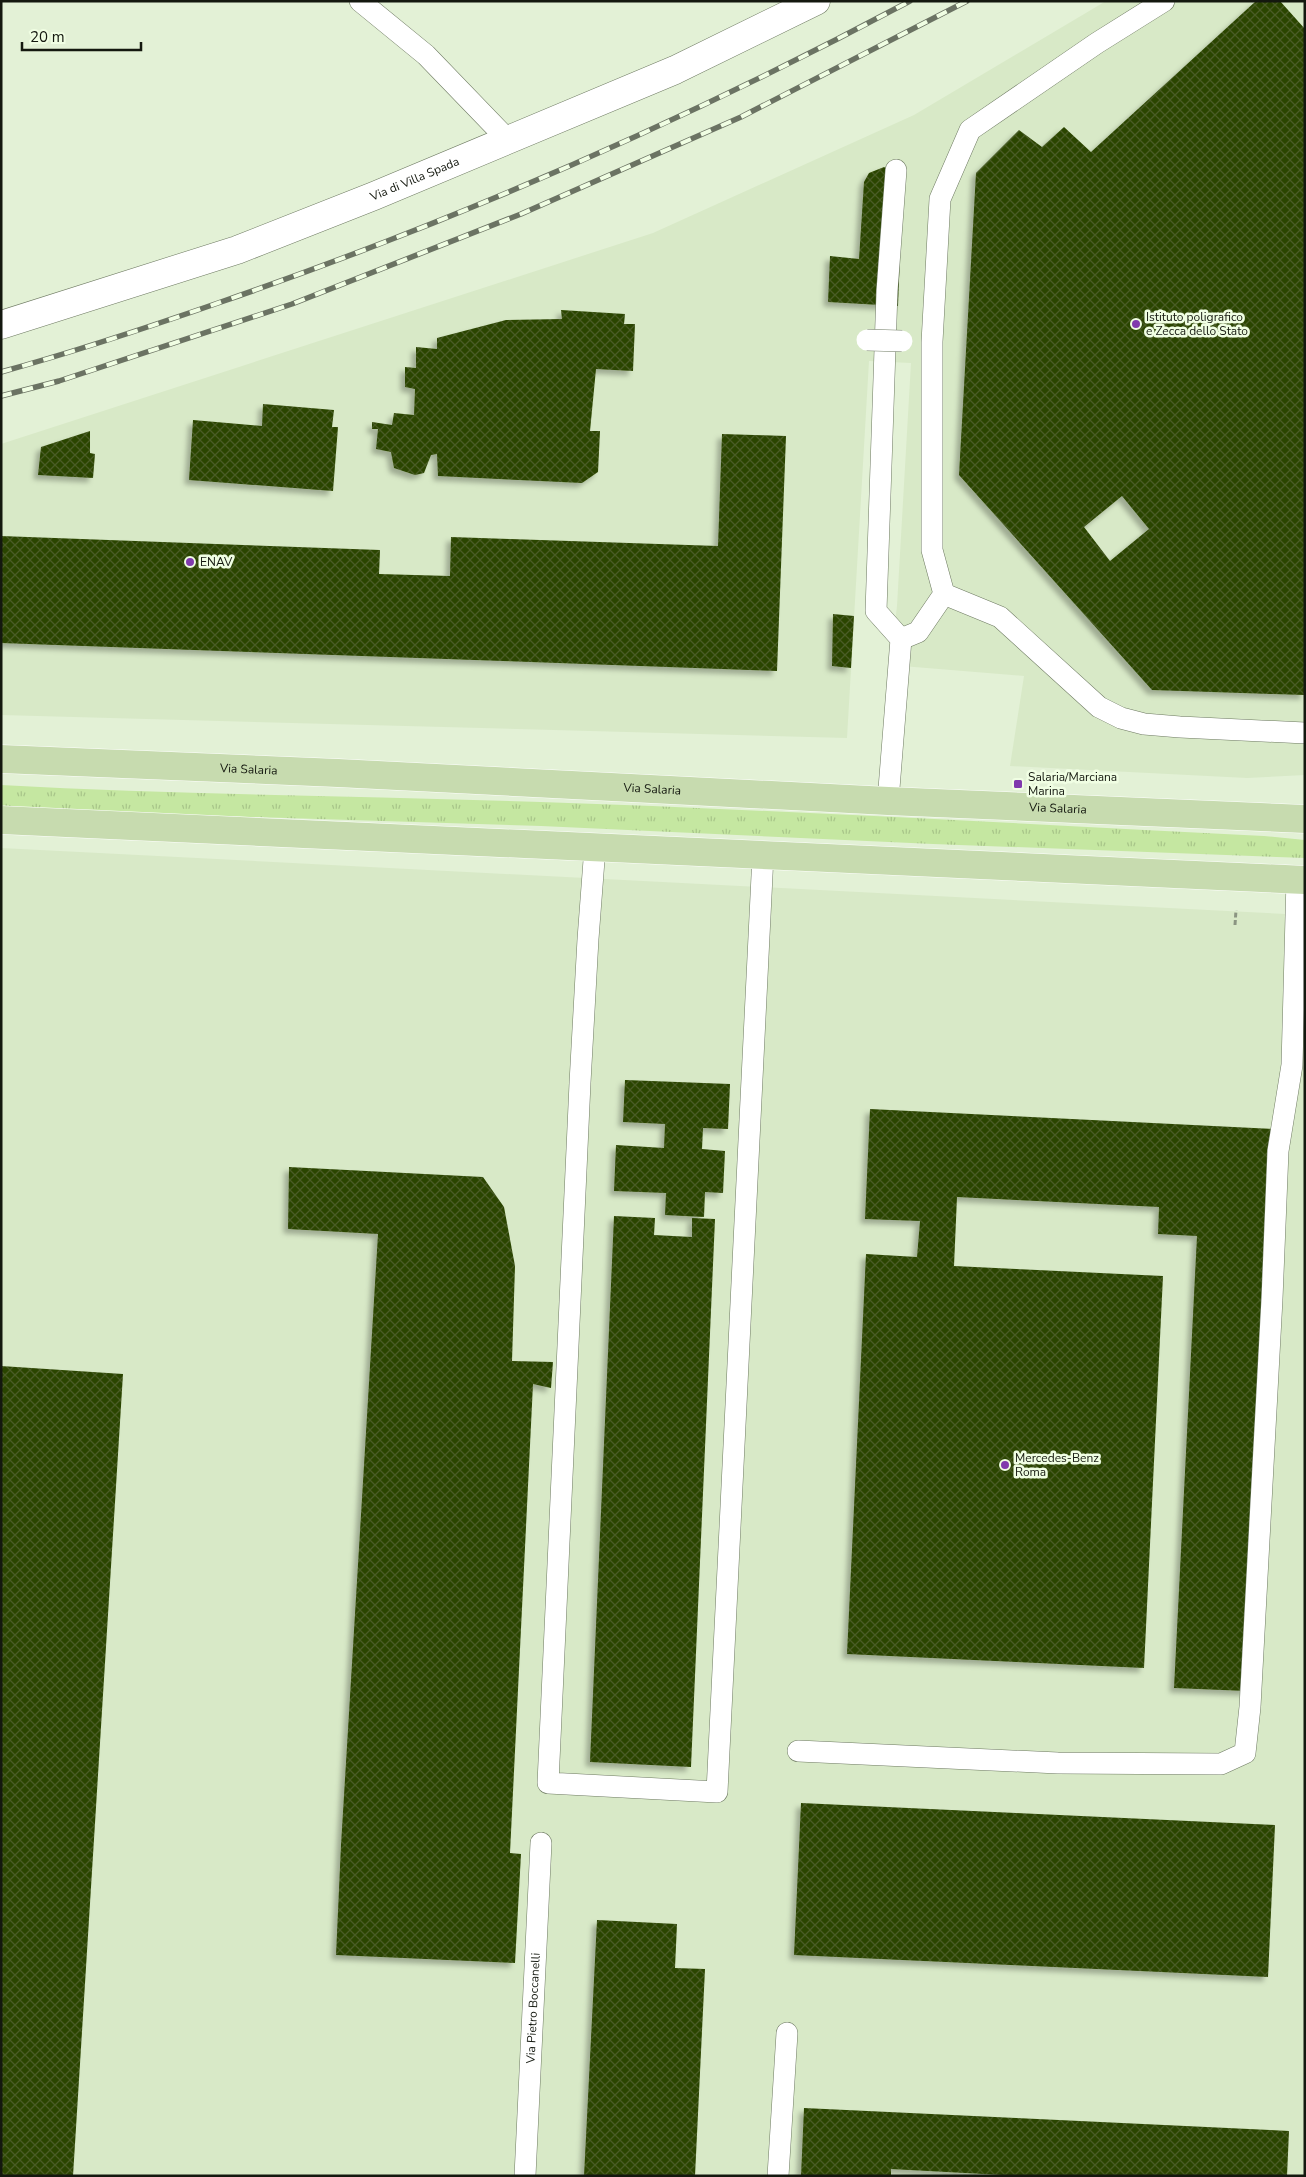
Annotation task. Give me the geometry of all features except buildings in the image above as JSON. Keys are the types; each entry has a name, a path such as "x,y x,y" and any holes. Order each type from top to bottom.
{"main road":[{"name":"Via Salaria","path":"1,759 338,773 888,801 1305,819"},
{"path":"1,820 1301,880"}],"street":[{"name":"Via di Villa Spada","path":"1,325 238,250 509,141 675,70 816,1"}],"lane":[{"path":"360,1 426,55 509,141"},
{"path":"901,639 918,632 944,594 932,550 932,342 940,199 970,130 1097,43 1164,1"},
{"path":"888,801 901,639 876,610 886,316 896,170"},
{"path":"867,340 932,342"},
{"path":"944,594 1000,617 1099,707 1121,718 1144,724 1305,733"},
{"path":"595,847 580,1082 548,1783 717,1792 763,855"},
{"path":"798,1751 1058,1763 1212,1764 1221,1764 1245,1753 1250,1707 1278,1151 1292,1065 1301,880"},
{"name":"Via Pietro Boccanelli","path":"525,2176 541,1843"},
{"path":"778,2176 787,2033"}],"shaded area":[{"path":"1106,1 1305,1 1305,775 1247,778 1010,766 1024,676 890,665 897,606 911,363 869,361 847,738 1,715 1,444 653,233 914,115"},
{"path":"1,848 1305,915 1305,2176 1,2176"}],"green space":[{"path":"1,785 136,791 631,805 1264,836 1305,840 1305,858 933,844 541,826 90,812 1,806"}],"railway":[{"path":"1,372 110,339 218,303 395,238 483,203 570,166 741,87 910,1"},
{"path":"1,396 59,381 292,304 521,214 741,117 967,1"}],"place":[{"name":"Istituto poligrafico e Zecca dello Stato","path":"1136,324"},
{"name":"ENAV","path":"190,562"},
{"name":"Salaria/Marciana Marina","path":"1018,784"},
{"name":"Mercedes-Benz Roma","path":"1005,1465"}]}
